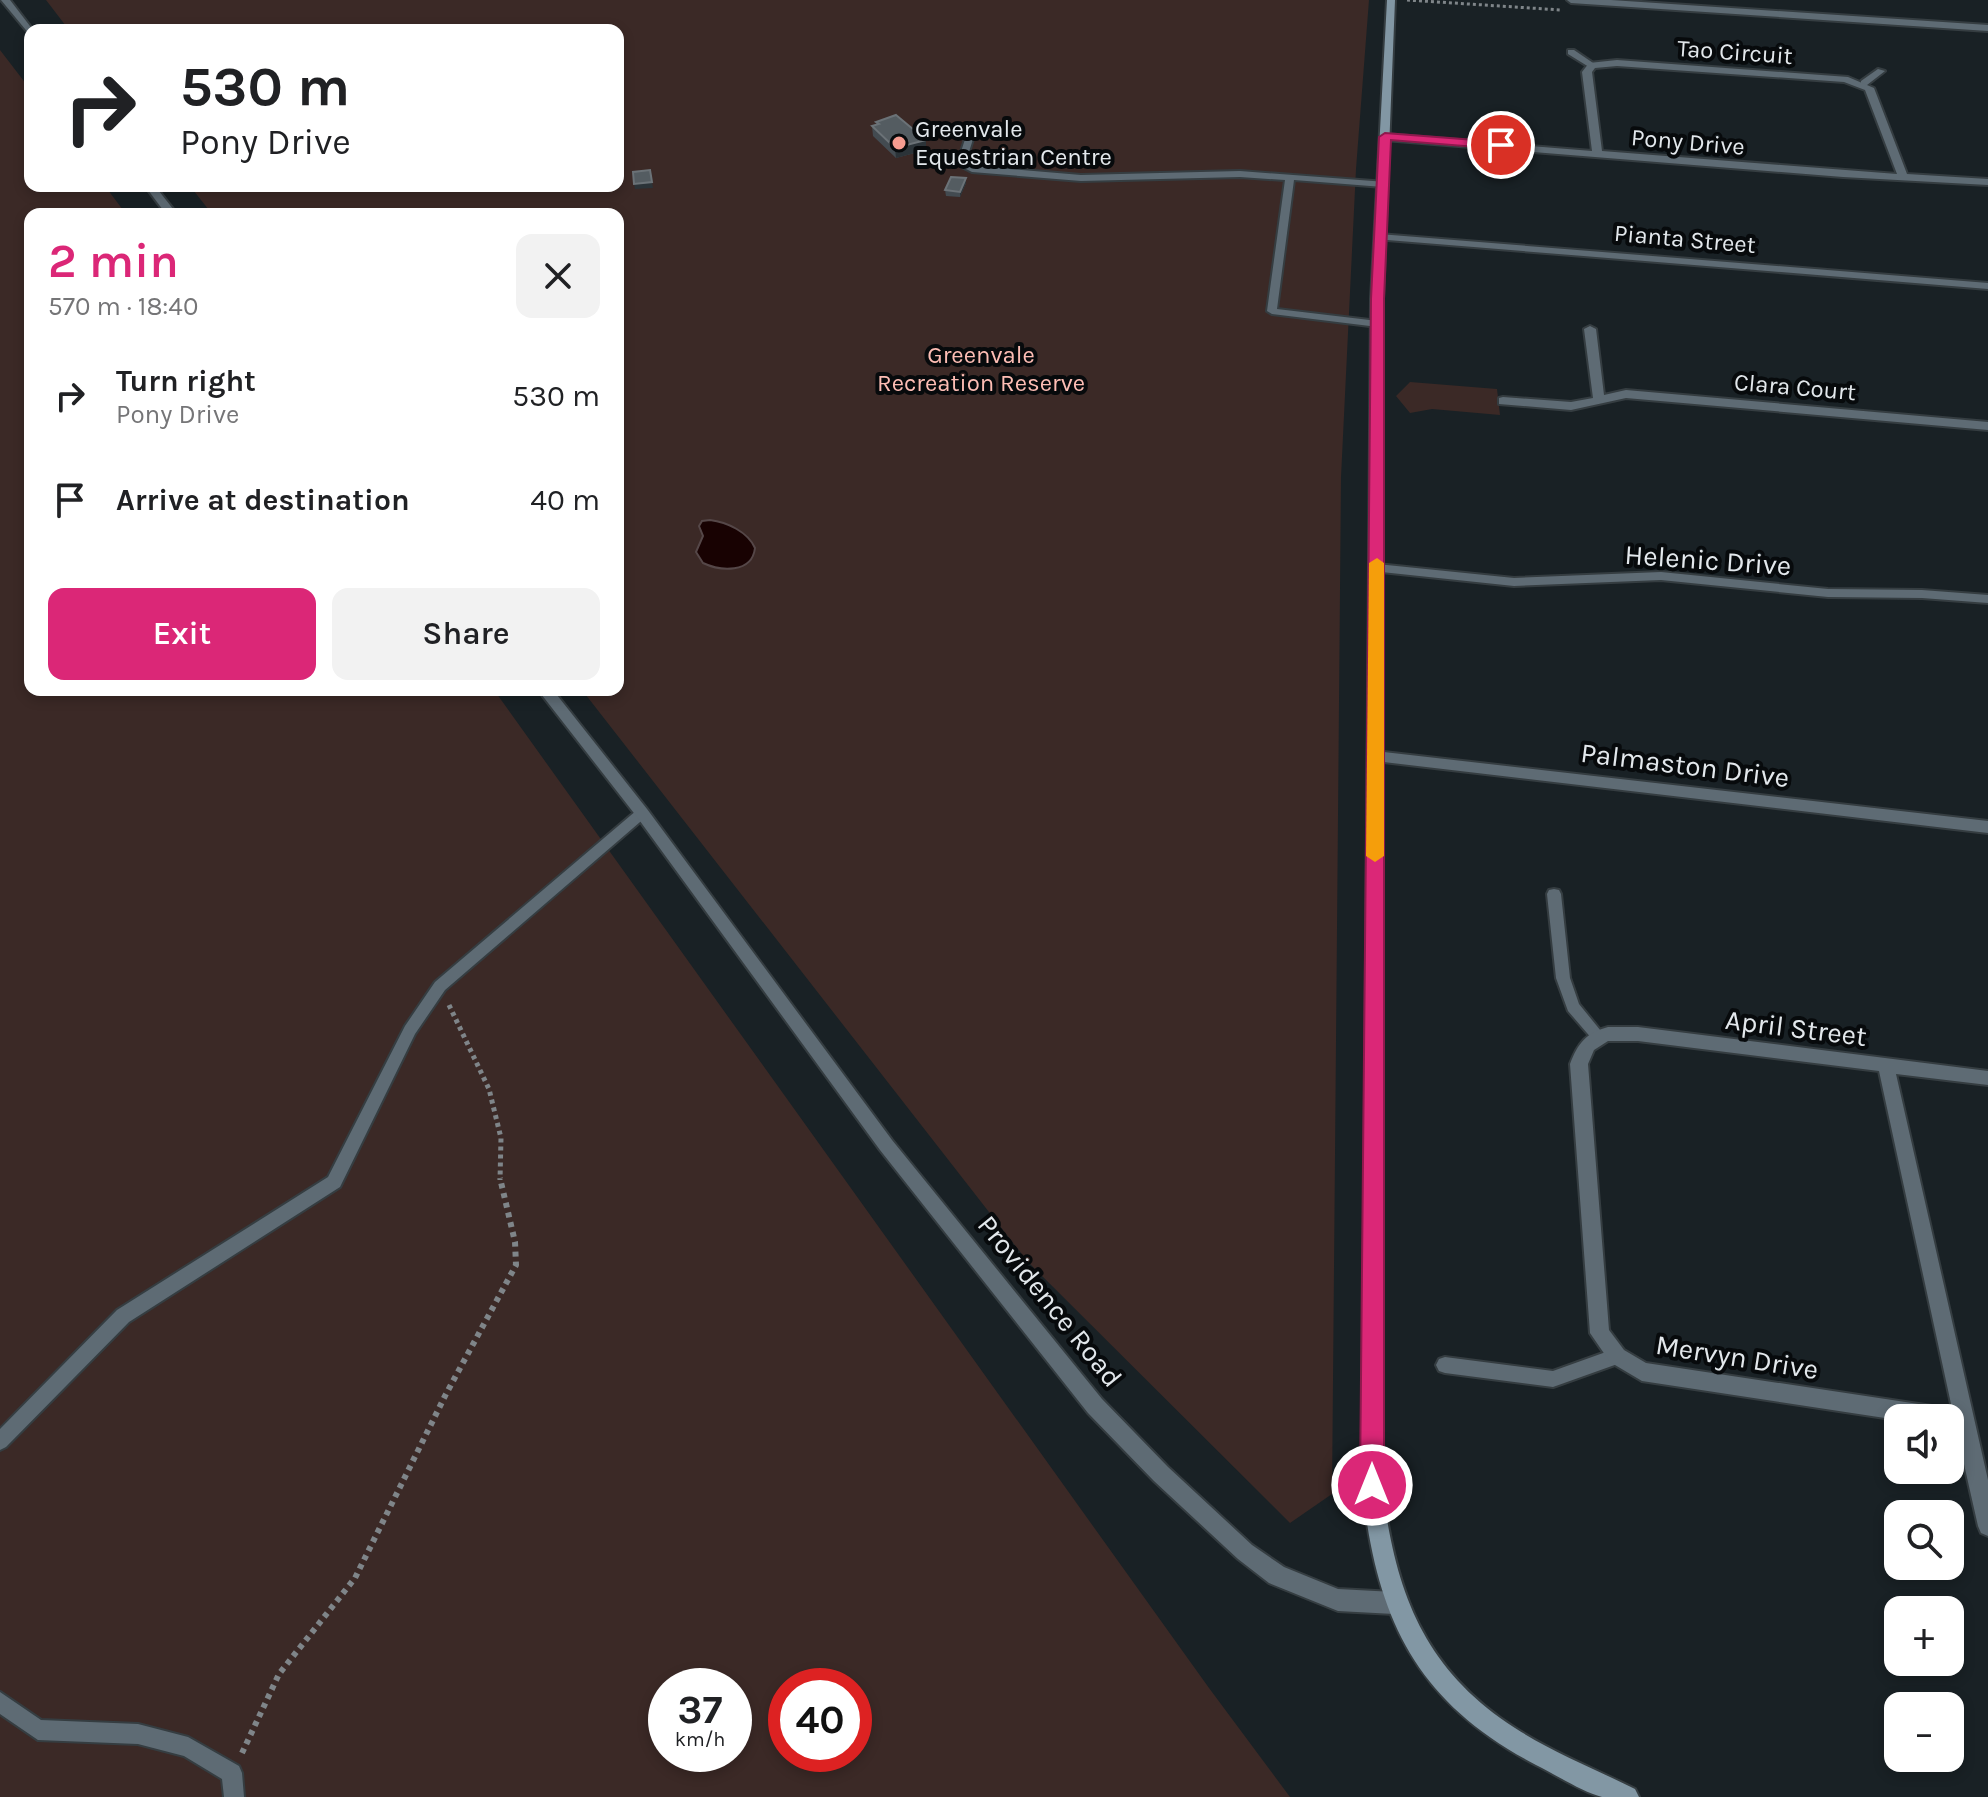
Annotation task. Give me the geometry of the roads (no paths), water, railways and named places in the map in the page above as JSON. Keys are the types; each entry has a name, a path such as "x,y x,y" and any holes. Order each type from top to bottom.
{"street":[{"path":"5,0 24,24"},
{"path":"1391,0 1379,237 1378,324 1372,1485 1379,1551 1394,1603 1409,1636 1430,1667 1476,1714 1508,1737 1627,1797"},
{"path":"1571,0 1675,4 1988,27"},
{"name":"Tao Circuit","path":"1592,65 1617,63 1845,79 1864,83"},
{"path":"1592,65 1587,72 1597,153"},
{"path":"1864,83 1872,92 1903,177"},
{"name":"Pony Drive","path":"1385,137 1988,182"},
{"path":"155,192 167,208"},
{"name":"Pianta Street","path":"1379,237 1988,286"},
{"path":"1590,329 1599,400"},
{"name":"Clara Court","path":"1503,401 1571,406 1626,394 1988,426"},
{"name":"Helenic Drive","path":"1377,568 1514,582 1661,576 1828,593 1922,594 1988,599"},
{"name":"Providence Road","path":"550,696 642,813 886,1145 1095,1406 1224,1533 1277,1575 1338,1600 1394,1603"},
{"name":"Palmaston Drive","path":"1375,756 1988,827"},
{"name":"April Street","path":"1598,1036 1638,1034 1988,1078"},
{"name":"Mervyn Drive","path":"1598,1036 1585,1046 1579,1064 1600,1333 1617,1356 1642,1372 1884,1409"},
{"path":"1886,1066 1950,1404"},
{"path":"1964,1453 1988,1526"}],"lane":[{"path":"1571,52 1592,65"},
{"path":"1864,83 1881,71"},
{"path":"971,133 963,158 965,165 972,169 1081,178 1240,174 1383,184"},
{"path":"1290,177 1272,311 1378,324"},
{"path":"0,1441 123,1316 334,1182 410,1030 440,986 642,813"},
{"path":"1554,894 1563,978 1573,1007 1598,1036"},
{"path":"1445,1365 1553,1379 1617,1356"},
{"path":"0,1702 38,1730 138,1734 188,1747 232,1773 234,1797"}],"place":[{"name":"Greenvale Equestrian Centre","path":"899,143"}],"park label":[{"name":"Greenvale Recreation Reserve","path":"981,369"}]}
